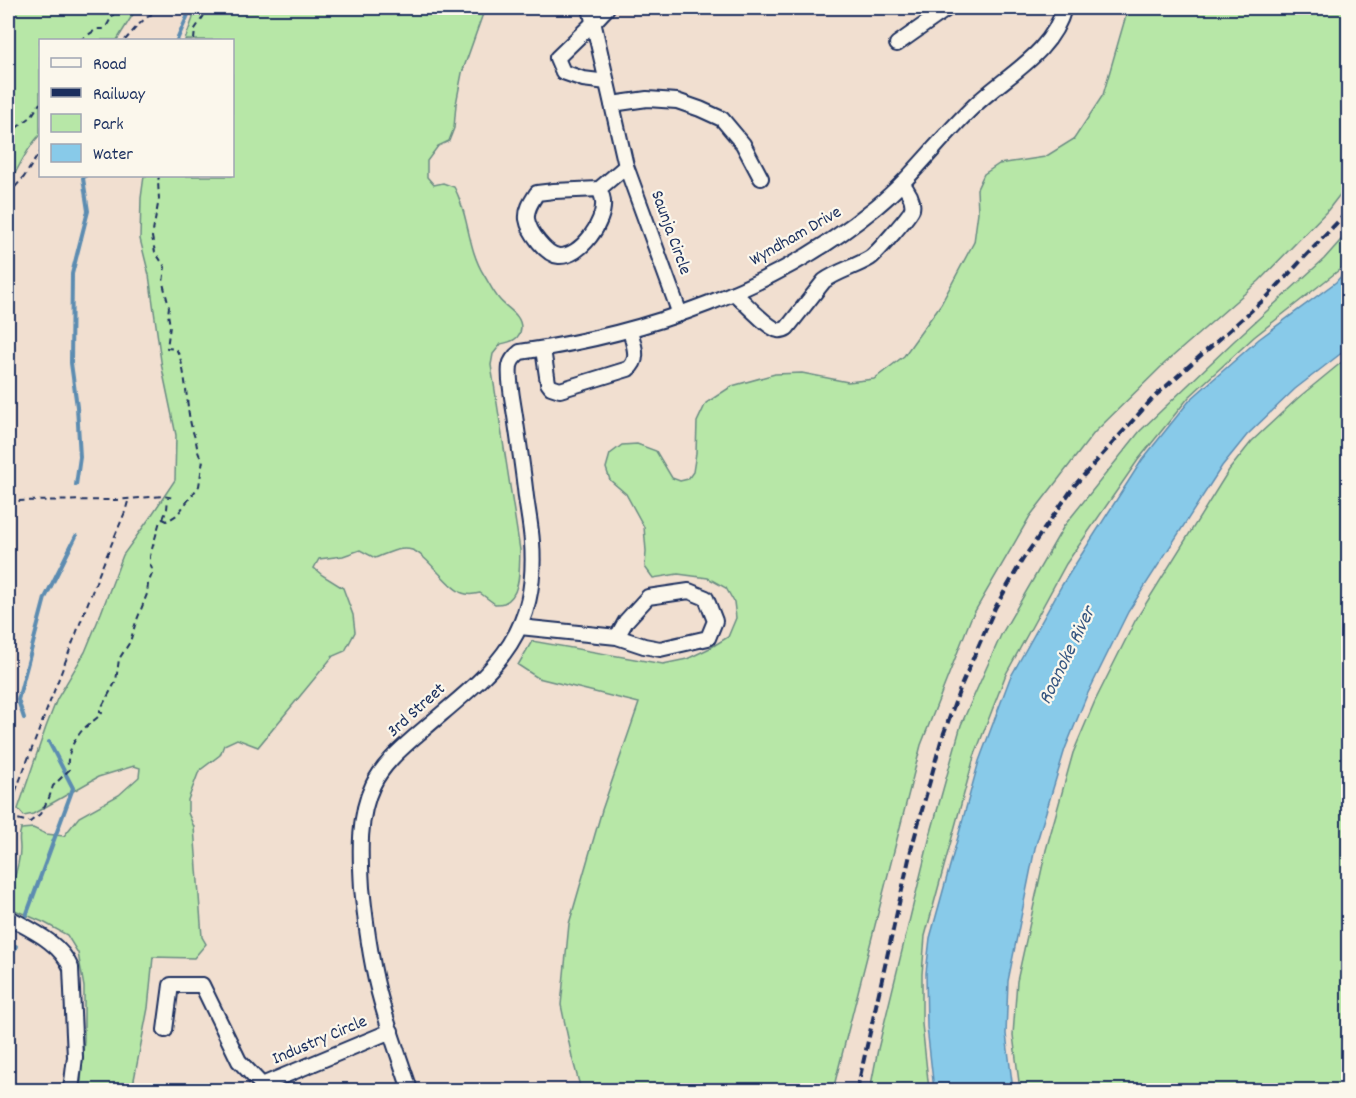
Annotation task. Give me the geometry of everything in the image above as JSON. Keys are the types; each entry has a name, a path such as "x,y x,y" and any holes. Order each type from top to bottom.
{"street":[{"name":"Saunja Circle","path":"590,8 626,166 680,314"},
{"path":"607,8 557,58 563,72 583,79 607,82"},
{"path":"897,44 948,8"},
{"name":"Wyndham Drive","path":"509,368 515,355 520,352 574,344 680,314 734,292 819,249 878,206 902,184 960,119 985,95 1035,56 1046,45 1064,8"},
{"path":"612,104 647,99 676,101 722,119 743,144 761,178"},
{"path":"599,189 604,200 603,210 598,225 587,240 572,253 561,256 548,253 527,220 528,207 537,193 599,189 626,166"},
{"path":"734,292 776,330 787,328 824,281 870,258 912,210 909,192 902,184"},
{"path":"543,349 548,383 551,387 560,390 628,369 633,365 636,359 630,330"},
{"name":"3rd Street","path":"410,1090 373,969 365,921 361,870 363,819 373,784 389,762 490,670 512,643 520,627 531,591 534,570 509,368"},
{"path":"520,627 617,638 660,649 708,638 715,621 706,598 689,591 648,597 626,621 617,638"},
{"path":"8,917 47,940 62,952 71,968 75,1057 70,1090"},
{"name":"Industry Circle","path":"165,1030 171,985 202,985 238,1061 262,1085 391,1031"}],"path":[{"path":"82,39 97,29 104,29 117,8"},
{"path":"194,39 195,29 208,8"},
{"path":"126,39 147,16 163,10 172,10 177,13"},
{"path":"8,134 31,117 39,105"},
{"path":"8,195 24,177 39,154"},
{"path":"159,177 159,199 152,237 155,252 165,267 163,280 169,307 170,326 167,346 176,349 178,354 186,382 192,432 197,452 203,460 199,486 177,515 167,521 163,519"},
{"path":"198,468 201,471"},
{"path":"8,501 114,500 163,496 175,498"},
{"path":"8,818 30,822 40,814 53,786 69,770 67,759 80,732 101,716 100,710 116,681 120,659 130,642 147,594 152,574 150,556 160,521 167,509 168,497"},
{"path":"8,811 129,498"}],"green space":[{"path":"8,8 137,8 118,39 39,39 39,136 8,185"},
{"path":"191,8 485,8 462,73 454,128 449,141 438,146 427,161 427,177 434,185 443,183 454,187 463,208 478,265 502,303 516,315 520,323 521,328 517,338 501,344 493,354 491,365 520,550 519,572 514,594 504,603 495,604 480,593 460,592 412,550 398,550 375,558 360,550 343,556 319,559 314,568 343,588 353,615 355,632 345,651 333,656 258,747 237,739 224,745 220,755 199,771 188,800 188,813 194,827 202,937 206,944 194,958 153,957 148,1008 132,1090 78,1090 81,1081 84,1040 84,987 78,953 67,935 10,908 8,899 19,862 21,829 33,828 46,834 64,836 79,817 119,795 139,777 140,768 134,766 98,777 33,814 24,816 18,809 57,699 85,652 123,555 175,480 176,435 162,368 149,275 140,239 144,177 234,177 234,39 185,39 193,18"},
{"path":"1127,8 1348,8 1348,184 1328,210 1259,281 1165,363 1094,433 1030,516 971,618 921,745 833,1090 581,1090 561,1005 569,924 602,810 639,703 538,678 518,665 532,641 663,664 687,659 728,637 736,618 734,602 726,588 708,578 678,574 653,578 645,567 644,527 626,494 610,480 606,468 610,454 622,445 637,444 656,451 672,478 680,481 688,479 693,472 696,453 697,422 706,403 732,386 775,374 802,373 848,382 874,379 904,356 941,304 974,242 978,212 977,189 984,174 999,164 1045,157 1074,139 1103,95"},
{"path":"1348,232 1348,263 1254,337 1189,397 1138,460 1066,564 1006,674 974,757 925,936 922,1024 929,1090 870,1090 930,836 961,725 1001,635 1064,526 1140,431 1324,259"},
{"path":"1348,357 1348,1090 1020,1090 1013,1035 1017,981 1046,850 1073,753 1095,701 1135,621 1229,470 1252,441 1298,398"}],"water":[{"name":"Roanoke River","path":"1348,268 1348,348 1295,389 1247,435 1222,466 1128,612 1087,695 1065,749 1035,848 1008,981 1006,1034 1013,1090 934,1090 927,1027 926,973 930,938 979,761 1010,678 1062,585 1142,460 1190,400 1259,339 1336,282"}],"waterway":[{"path":"177,39 191,8"},
{"path":"76,485 80,457 71,363 72,274 88,211 84,177"},
{"path":"24,718 18,700 45,598 76,536"},
{"path":"26,916 73,788 49,742"},
{"path":"8,966 16,946"}],"railway":[{"path":"857,1090 911,850 941,741 961,686 995,608 1023,559 1075,485 1154,397 1268,296 1348,211"}]}
